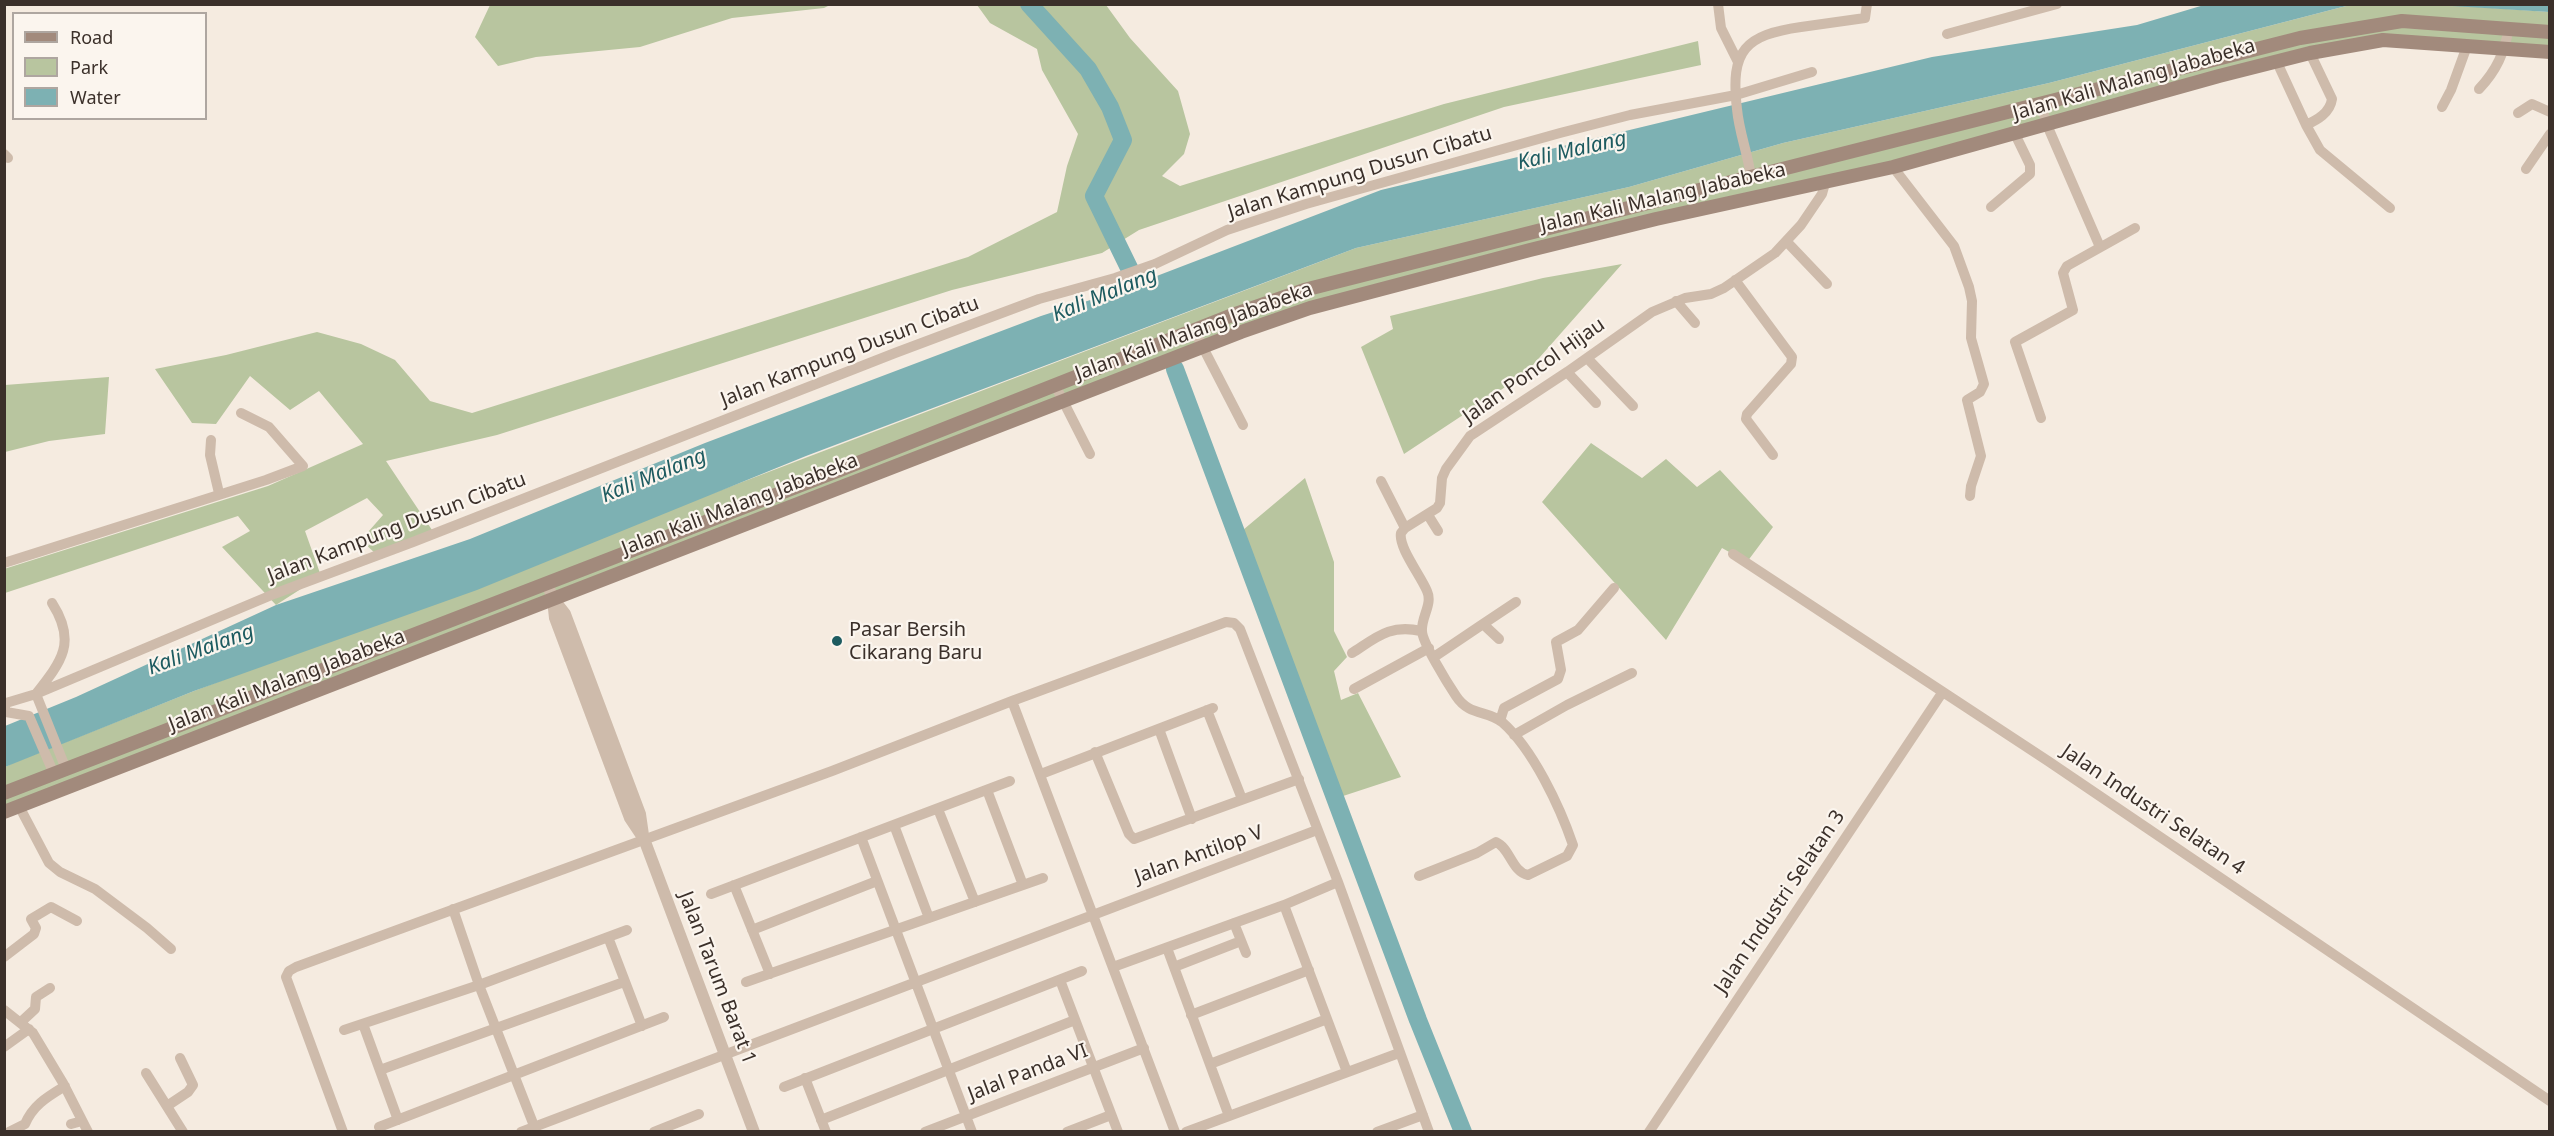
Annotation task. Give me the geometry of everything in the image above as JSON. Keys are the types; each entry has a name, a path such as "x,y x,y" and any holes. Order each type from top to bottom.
{"main road":[{"name":"Jalan Kali Malang Jababeka","path":"4,793 61,768 547,583 1189,332 1304,290 1525,233 1750,171 2041,104 2300,38 2389,22 2419,21 2550,32"},
{"name":"Jalan Kali Malang Jababeka","path":"4,812 1198,348 1310,308 1530,250 1826,180 1893,167 2276,60 2384,40 2550,52"},
{"path":"1525,233 1530,250"}],"street":[{"path":"1718,4 1720,28 1738,62"},
{"path":"1750,171 1737,111 1736,95 1738,62 1746,47 1761,35 1783,29 1865,18 1867,4"},
{"path":"1947,34 2057,4"},
{"path":"2479,89 2495,72 2505,49 2509,28"},
{"path":"2442,107 2451,90 2467,46"},
{"path":"2306,125 2323,114 2332,102 2331,93 2310,53"},
{"path":"2276,60 2320,150 2390,208"},
{"name":"Jalan Kampung Dusun Cibatu","path":"5,708 261,599 1039,299 1115,278 1155,264 1227,230 1306,204 1560,133 1630,115 1736,95 1812,72"},
{"path":"2041,104 2047,125 2100,247"},
{"path":"2518,113 2532,104 2550,111"},
{"path":"1991,207 2030,174 2030,165 2015,134"},
{"path":"2526,169 2550,134"},
{"path":"1893,167 1954,246 1969,286 1972,301 1971,338 1984,384 1980,392 1966,400 1981,456 1970,496"},
{"name":"Jalan Poncol Hijau","path":"1428,515 1440,502 1442,478 1446,469 1470,436 1652,312 1676,301 1711,294 1735,280 1787,242 1822,194 1826,180"},
{"path":"2040,418 2014,342 2072,311 2074,308 2063,271 2067,266 2135,228"},
{"path":"1787,242 1827,284"},
{"path":"1735,280 1792,357 1791,364 1747,414 1746,419 1773,455"},
{"path":"1676,301 1695,323"},
{"path":"1189,332 1243,425"},
{"path":"1587,358 1633,406"},
{"path":"1567,372 1596,403"},
{"path":"1055,385 1090,454"},
{"path":"4,564 303,466 269,427 241,413"},
{"path":"212,440 210,455 219,493"},
{"path":"1381,481 1405,528"},
{"path":"1419,876 1477,853 1496,842 1520,872 1528,875 1567,856 1572,848 1567,829 1543,781 1514,735 1500,720 1472,711 1456,696 1421,631 1429,593 1401,543 1401,533 1405,528 1428,515 1438,531"},
{"name":"Jalan Industri Selatan 4","path":"1733,554 2048,761 2550,1101"},
{"name":"Jalan Tarum Barat 1","path":"547,583 553,599 565,614 585,666 640,814 644,839 754,1131"},
{"path":"1500,720 1504,708 1557,680 1561,670 1556,642 1578,630 1614,588"},
{"path":"1354,689 1431,653 1483,624 1516,602"},
{"path":"52,603 64,622 66,636 58,664 36,694 61,768"},
{"path":"343,1131 306,1036 287,974 296,967 832,771 1012,701 1226,622 1231,622 1239,629 1299,779 1429,1131"},
{"path":"1483,624 1499,639"},
{"path":"1352,653 1384,632 1405,627 1421,631"},
{"path":"1514,735 1567,705 1632,674"},
{"name":"Jalan Industri Selatan 3","path":"1649,1131 1942,693"},
{"path":"1012,701 1175,1131"},
{"path":"5,708 29,716 46,757 61,768"},
{"path":"1041,774 1210,709 1242,799"},
{"path":"1159,729 1191,819"},
{"path":"1095,752 1131,837 1138,839 1299,779"},
{"path":"711,894 1010,781"},
{"path":"987,790 1023,885"},
{"path":"20,806 49,863 60,872 95,889 171,949"},
{"path":"938,809 975,902"},
{"path":"894,825 929,918"},
{"name":"Jalan Antilop V","path":"521,1131 535,1129 725,1054 1317,830"},
{"path":"861,837 972,1131"},
{"path":"746,982 1043,878"},
{"path":"752,930 877,880"},
{"path":"1113,967 1284,905 1338,882"},
{"path":"734,885 770,974"},
{"path":"1284,905 1347,1072"},
{"path":"4,957 34,934 36,928 31,919 32,916 51,907 77,921"},
{"path":"453,909 479,985 535,1129"},
{"path":"1234,923 1246,953"},
{"path":"344,1030 479,985 627,930"},
{"path":"608,938 642,1026"},
{"path":"1174,968 1241,941"},
{"path":"1167,948 1229,1116"},
{"path":"1191,1015 1309,970"},
{"path":"784,1087 1082,971"},
{"path":"1060,980 1118,1131"},
{"path":"380,1070 624,982"},
{"path":"4,1047 25,1025 35,1009 36,997 50,988"},
{"path":"4,1010 25,1025 64,1086 88,1131"},
{"path":"379,1127 664,1017"},
{"path":"1210,1064 1327,1019"},
{"path":"822,1120 1075,1020"},
{"path":"363,1024 398,1119"},
{"name":"Jalal Panda VI","path":"925,1131 1144,1048"},
{"path":"1186,1131 1399,1053"},
{"path":"167,1106 188,1092 193,1085 180,1058"},
{"path":"146,1073 183,1131"},
{"path":"805,1078 826,1131"},
{"path":"9,1131 25,1124 29,1114 41,1101 64,1086"},
{"path":"654,1131 680,1127 699,1114"},
{"path":"1067,1131 1111,1115"},
{"path":"1377,1131 1423,1115"},
{"path":"70,1124 82,1121"}],"green space":[{"path":"490,4 830,5 824,8 732,18 640,47 536,57 498,66 475,37"},
{"path":"2436,4 2549,12 2549,52 2384,40 2152,95 1310,308 5,811 5,767 13,763 194,691 1356,248 1629,187 1783,143 2049,83 2350,5"},
{"path":"977,5 1106,5 1130,38 1178,91 1190,134 1184,154 1162,176 1180,186 1444,104 1698,41 1701,65 1504,107 1139,230 1102,253 952,290 497,435 386,461 434,533 378,556 361,540 383,515 367,498 305,531 321,576 276,605 222,547 250,531 238,516 5,593 4,569 268,486 363,444 319,391 290,410 250,376 216,424 192,423 155,369 226,355 317,332 361,344 395,360 430,401 472,413 968,257 1057,212 1067,166 1078,134 1042,70 1037,49 990,23"},
{"path":"1622,264 1525,374 1404,454 1361,347 1393,329 1390,316 1543,278"},
{"path":"109,377 105,434 49,441 5,452 5,385"},
{"path":"1591,443 1642,478 1666,459 1697,487 1720,470 1773,527 1747,562 1722,548 1666,640 1542,502"},
{"path":"1305,478 1334,562 1334,631 1347,657 1334,671 1341,700 1358,693 1401,777 1337,798 1237,535"}],"water":[{"name":"Kali Malang","path":"2204,5 2350,5 2049,83 1783,143 1629,187 1356,248 806,456 477,590 194,691 5,767 5,726 76,697 276,605 470,539 705,443 1041,316 1115,292 1381,190 1932,57 2137,25"},
{"path":"2436,5 2549,5 2549,12"}],"waterway":[{"name":"Kali Malang","path":"1029,4 1088,69 1110,107 1123,140 1094,196 1132,274"},
{"path":"1175,369 1418,1020 1463,1132"}],"place":[{"name":"Pasar Bersih Cikarang Baru","path":"837,641"}]}
